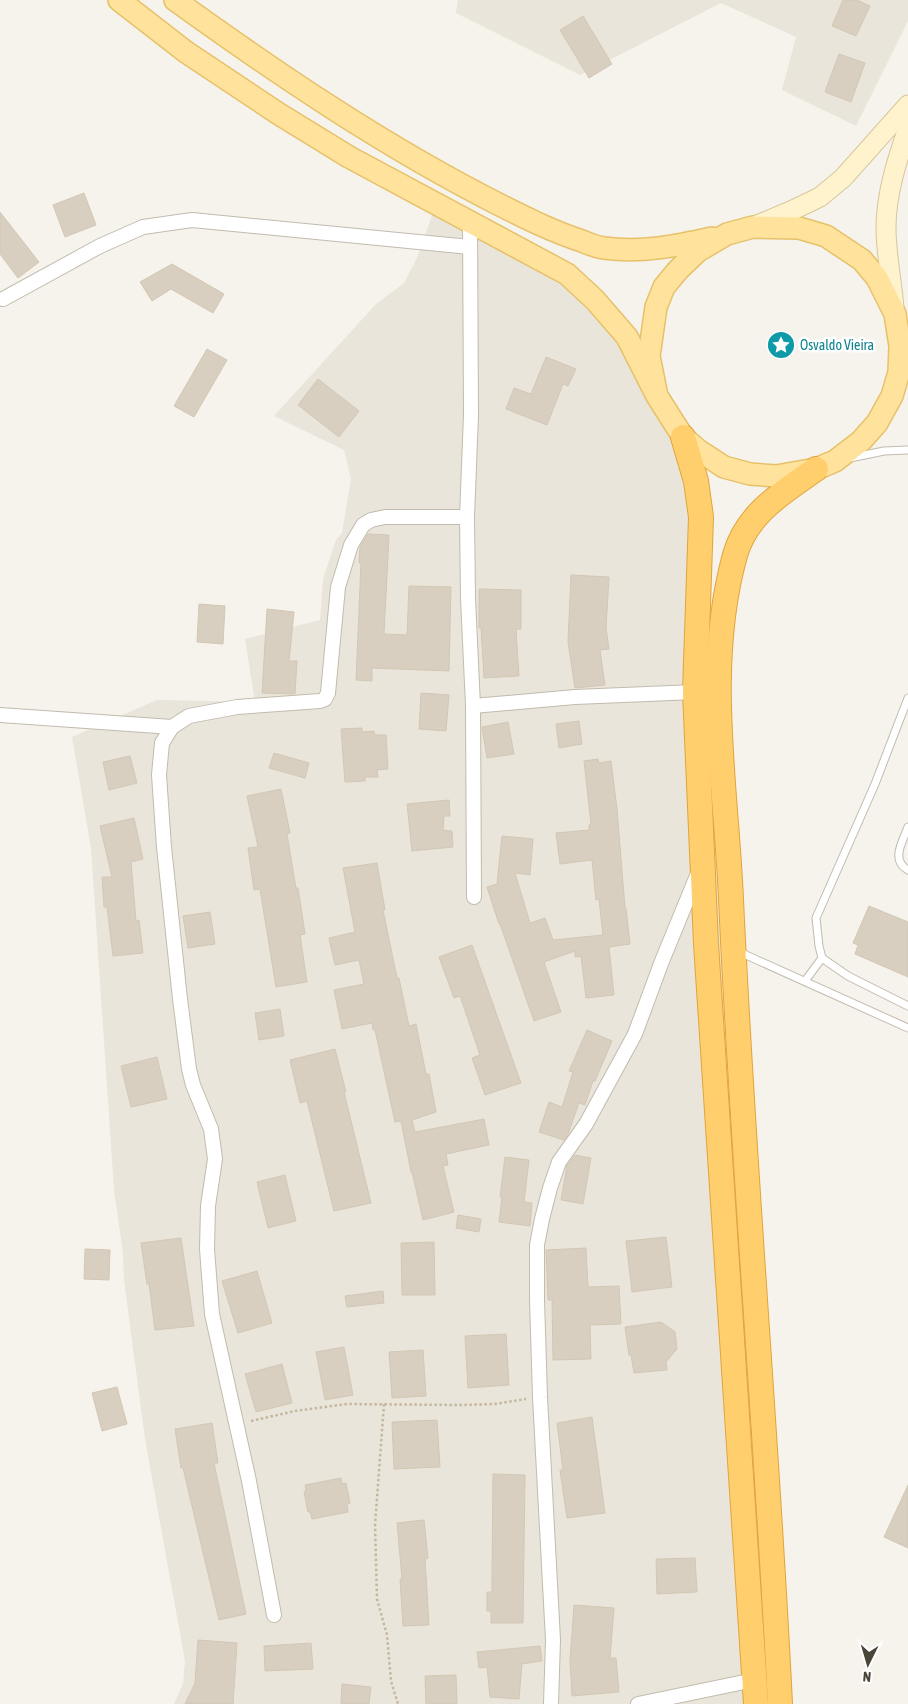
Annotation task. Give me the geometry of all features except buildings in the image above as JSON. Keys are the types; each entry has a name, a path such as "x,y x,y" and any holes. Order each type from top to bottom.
{"highway":[{"path":"683,436 696,482 701,516 695,692 706,944 756,1704"},
{"path":"780,1704 733,947 730,862 718,693 719,664 726,594 736,552 746,530 761,509 825,465"}],"main road":[{"path":"119,0 186,52 348,157 470,220 567,274 595,300 627,337 657,396 683,436 698,450 724,467 750,474 776,476 825,465 861,441 878,423 892,396 904,353 895,314 877,278 862,260 826,236 799,228 753,227 666,248 636,251 602,248 568,236 526,218 453,181 338,112 248,53 175,0"},
{"path":"657,396 649,356 656,307 664,287 678,270 698,252 727,234"}],"street":[{"path":"753,227 793,210 825,192 843,178 908,105"},
{"path":"895,314 886,229 889,194 908,128"},
{"path":"2,299 100,246 143,227 192,220 470,247"},
{"path":"470,220 471,416 467,517 468,598 473,706 474,896"},
{"path":"274,1615 249,1481 212,1314 207,1249 208,1206 215,1160 211,1129 193,1085 189,1068 180,999 164,847 159,775 162,743 172,727 189,716 237,707 320,701 325,699 328,693 338,587 351,545 363,525 371,520 385,517 467,517"},
{"path":"473,706 575,697 695,692"},
{"path":"0,715 172,727"},
{"path":"550,1704 553,1640 540,1397 537,1245 550,1188 559,1162 586,1124 635,1034 662,960 703,862"},
{"path":"638,1704 754,1680"}],"lane":[{"path":"825,465 884,451 908,450"},
{"path":"908,698 874,784 816,918 818,946 822,958 848,976 908,1006"},
{"path":"908,827 898,853 900,862 908,870"},
{"path":"733,947 746,955 908,1028"},
{"path":"805,981 822,958"}],"path":[{"path":"236,1425 296,1411 347,1404 461,1406 495,1404 540,1397"},
{"path":"384,1404 375,1525 377,1599 387,1635 391,1682 398,1704"}],"shaded area":[{"path":"458,0 908,0 908,21 856,126 782,90 796,37 721,3 580,75 456,13"},
{"path":"436,204 567,274 638,357 696,491 760,1704 174,1704 183,1684 185,1661 145,1439 124,1280 123,1253 114,1190 91,848 72,737 157,700 255,702 245,639 320,620 323,579 336,540 342,533 351,479 344,450 274,416 376,304 404,283 417,258"}],"place":[{"name":"Osvaldo Vieira","path":"781,345"}]}
